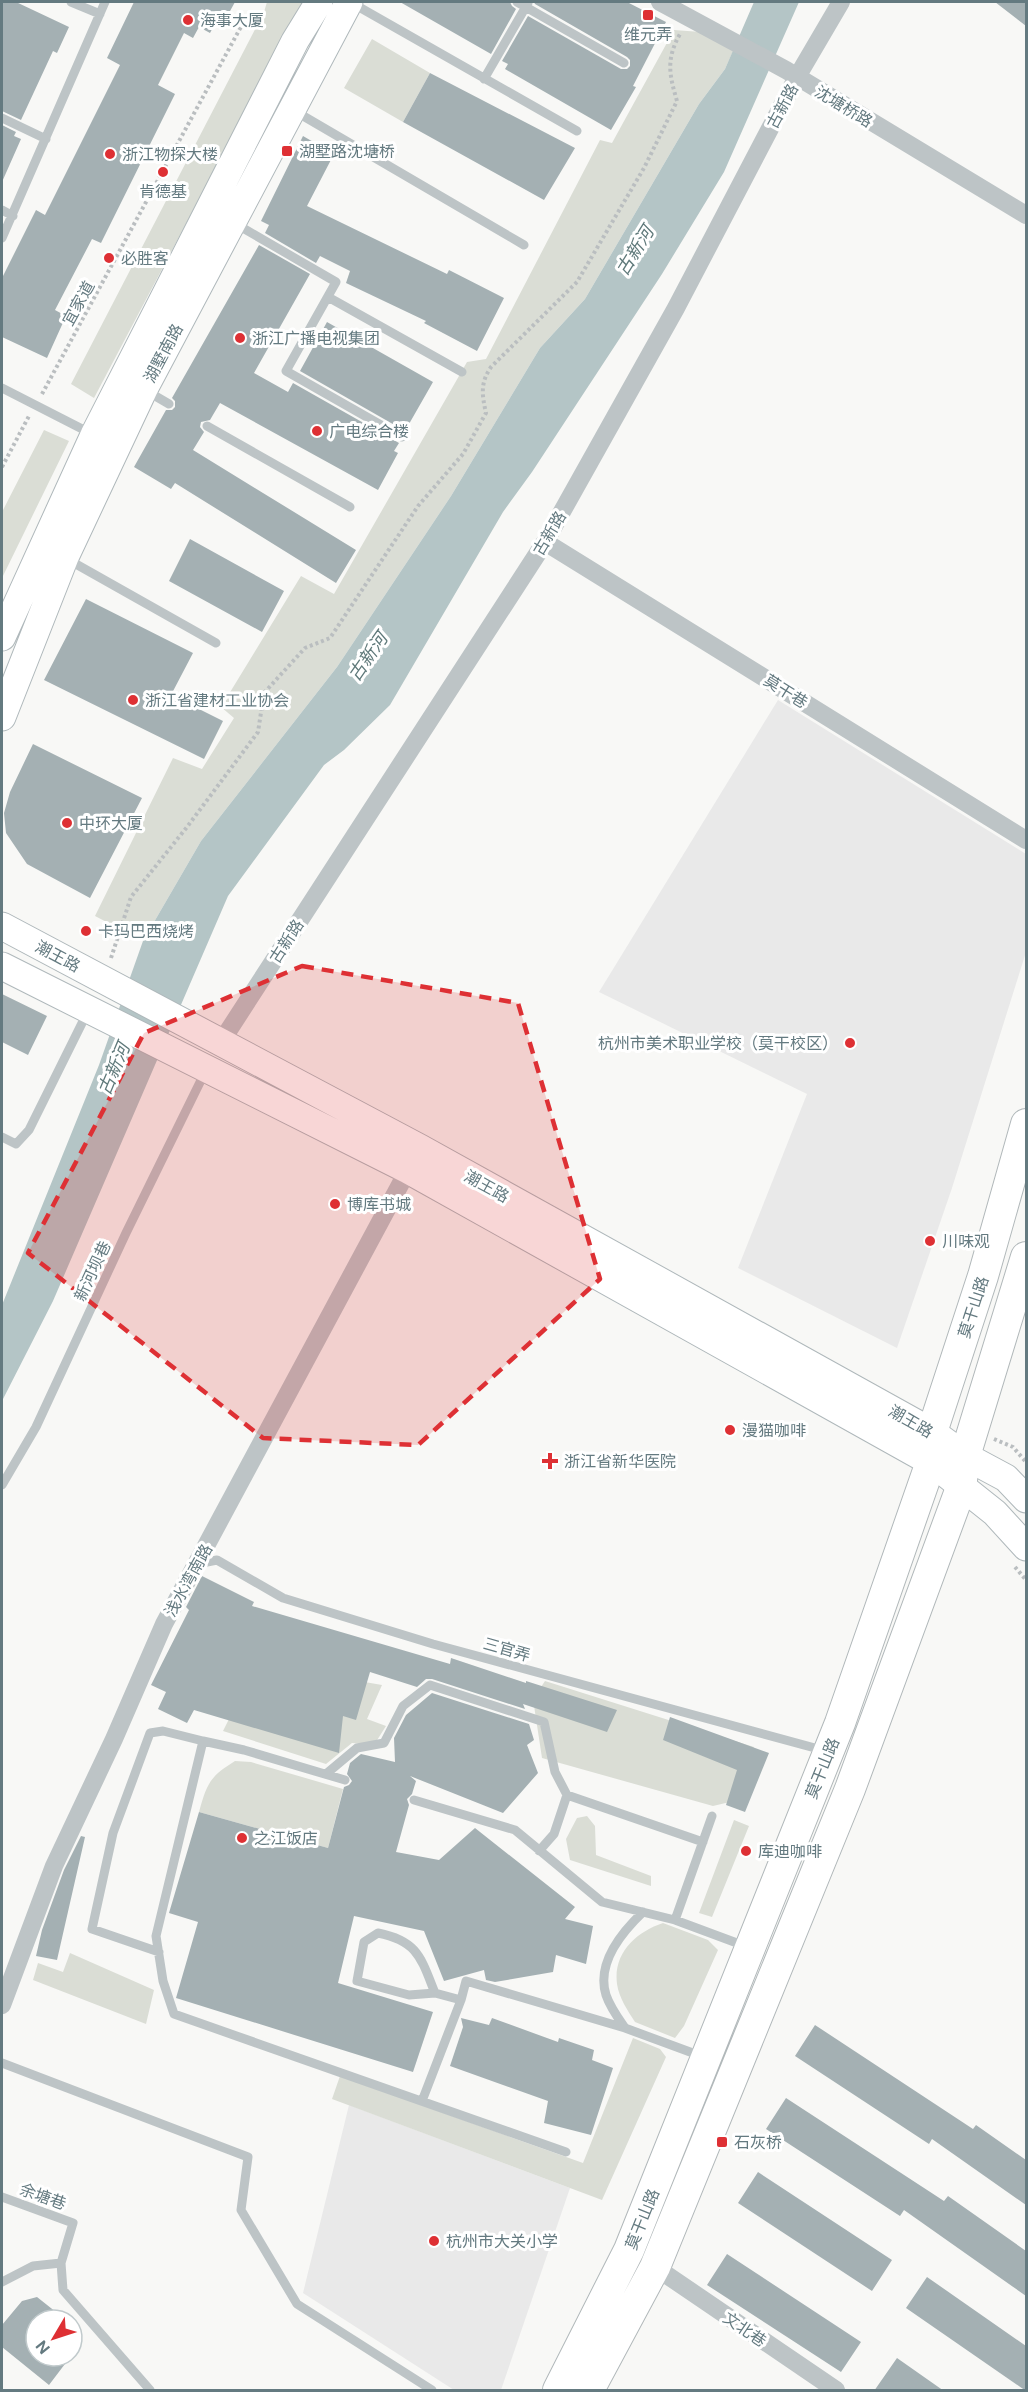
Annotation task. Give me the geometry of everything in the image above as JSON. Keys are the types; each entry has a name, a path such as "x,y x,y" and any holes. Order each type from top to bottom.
{"main road":[{"name":"湖墅南路","path":"2,638 94,435 296,41 319,2"},
{"name":"湖墅南路","path":"2,717 65,557 144,389 349,2"},
{"name":"潮王路","path":"2,926 420,1148 932,1432 965,1456 1006,1478 1026,1499"},
{"name":"潮王路","path":"2,966 408,1170 931,1462 995,1513 1026,1547"},
{"name":"莫干山路","path":"558,2391 630,2250 828,1752 931,1462 932,1432 983,1276 1026,1124"},
{"name":"莫干山路","path":"589,2391 655,2267 850,1788 961,1488 965,1456 1026,1257"}],"street":[{"name":"沈塘桥路","path":"660,2 791,74 1026,215"},
{"name":"古新路","path":"221,1042 545,542 676,308 791,74 841,2"},
{"name":"莫干巷","path":"545,542 1026,840"},
{"name":"浅水湾南路","path":"2,2005 54,1866 114,1739 164,1624 408,1170"},
{"name":"文北巷","path":"655,2267 836,2391"}],"lane":[{"path":"71,2 100,14"},
{"path":"2,238 105,2"},
{"path":"349,2 577,131"},
{"path":"484,79 524,3 624,63"},
{"path":"293,110 524,245"},
{"path":"2,118 46,139"},
{"path":"2,210 13,216"},
{"path":"232,222 336,282 286,371 402,437"},
{"path":"328,297 462,372"},
{"path":"2,388 94,435"},
{"path":"144,389 169,404"},
{"path":"207,426 350,507"},
{"path":"65,557 216,643"},
{"path":"2,1137 16,1144 29,1130 99,1014"},
{"name":"新河坝巷","path":"2,1485 36,1427 126,1233 207,1070"},
{"name":"三官弄","path":"191,1575 202,1563 217,1560 284,1598 433,1644 828,1752"},
{"path":"326,1774 357,1748 384,1743 403,1706 430,1685 543,1722 555,1772 567,1795 703,1842"},
{"path":"159,1952 92,1929 113,1833 150,1733 164,1731 244,1750 345,1780"},
{"path":"203,1741 156,1936 163,1981 174,2014 566,2152"},
{"path":"539,1851 554,1834 567,1795"},
{"path":"414,1800 515,1830 602,1902 675,1920 750,1948"},
{"path":"675,1920 712,1816"},
{"path":"625,2028 614,2013 605,1994 605,1970 613,1949 626,1929 643,1912"},
{"path":"435,1993 413,1947 395,1936 378,1933 364,1942 357,1981 409,1995 435,1993 461,2000"},
{"path":"422,2101 461,2000 466,1981 625,2028 706,2057"},
{"path":"2,2063 248,2157 242,2210 297,2304 432,2391"},
{"name":"余塘巷","path":"2,2197 73,2223 61,2263"},
{"path":"2,2282 33,2266 61,2263 63,2290 150,2391"}],"path":[{"path":"110,983 131,897 258,732 264,693 305,648 330,638 417,506 463,454 486,414 481,393 483,378 491,367 577,282 644,168 677,101 669,75 672,49 688,17"},
{"name":"宜家道","path":"2,467 243,23"}],"highlighted area":[{"path":"302,966 518,1003 600,1279 418,1445 263,1438 28,1253 144,1033"}],"shaded area":[{"path":"267,2 303,2 94,398 71,384 264,12"},
{"path":"674,30 701,32 733,51 725,69 699,104 585,299 540,348 451,496 337,667 201,841 143,941 95,916 173,758 202,769 234,718 221,707 301,576 334,594 467,362 486,359 600,140 612,143"},
{"path":"372,39 430,73 403,122 344,88"},
{"path":"44,430 69,441 2,578 2,512"},
{"name":"杭州市美术职业学校（莫干校区）","path":"778,700 1026,854 1026,952 952,1188 897,1348 738,1268 807,1094 599,992"},
{"path":"250,1677 359,1681 382,1685 367,1719 386,1726 374,1745 352,1743 326,1764 223,1731"},
{"path":"545,1681 754,1747 734,1801 713,1806 542,1758 533,1699"},
{"path":"235,1761 251,1762 343,1789 328,1848 199,1812 210,1782"},
{"path":"587,1816 595,1826 596,1855 651,1876 651,1886 570,1860 566,1839 577,1818"},
{"path":"734,1820 749,1826 712,1917 699,1913"},
{"path":"663,1923 708,1940 718,1950 684,2026 675,2038 635,2022 622,1999 617,1984 619,1963 628,1945 644,1932"},
{"path":"70,1953 154,1990 146,2024 33,1980 38,1963 63,1972"},
{"path":"633,2038 660,2049 666,2057 602,2200 332,2099 340,2076 583,2163"},
{"name":"杭州市大关小学","path":"349,2105 570,2188 501,2390 454,2390 303,2293"}],"water":[{"name":"古新河","path":"754,2 799,2 724,172 662,274 532,472 503,512 390,705 344,750 324,765 228,896 53,1301 2,1401 2,1305 99,1065 143,941 201,841 337,667 451,496 540,348 585,299 699,104 725,69"}],"building":[{"path":"2,2 16,2 69,27 57,53 53,51 21,120 2,111"},
{"path":"134,2 235,2 224,22 218,18 210,33 199,27 193,38 184,33 158,85 175,94 101,243 92,239 55,310 66,316 47,358 2,337 2,278 36,210 45,215 120,65 107,58"},
{"path":"400,2 510,2 516,9 491,54"},
{"path":"534,2 627,2 666,22 633,86 636,87 611,130 505,69 508,64 502,61 528,16 621,69 627,69 630,66 630,60 627,57"},
{"path":"995,2 1026,2 1026,26"},
{"path":"430,73 575,148 544,200 403,122"},
{"path":"2,125 16,132 14,136 21,139 2,182"},
{"path":"303,136 334,154 307,206 447,274 449,270 504,298 477,351 424,323 426,321 346,283 350,271 320,256 316,263 265,233 269,225 261,221"},
{"path":"259,245 310,274 254,373 288,392 293,383 399,443 394,451 398,453 378,490 220,403 210,420 201,422 200,427 204,432 193,450 356,550 336,583 175,483 171,489 134,467 166,410 172,410 175,407 175,401 172,398"},
{"path":"327,322 433,382 405,431 300,371"},
{"path":"190,539 284,591 262,632 169,581"},
{"path":"86,599 193,653 171,695 223,721 204,759 44,680"},
{"name":"中环大厦","path":"33,744 142,798 90,898 27,864 6,833 4,813 10,792"},
{"path":"2,994 47,1016 28,1055 2,1042"},
{"path":"202,1576 254,1602 252,1606 450,1664 451,1658 617,1710 607,1732 523,1704 525,1709 432,1679 426,1679 417,1687 370,1672 356,1720 343,1716 339,1753 194,1710 187,1723 158,1709 166,1692 151,1685 189,1610 186,1607"},
{"name":"之江饭店","path":"432,1693 529,1724 534,1740 527,1745 538,1773 503,1813 410,1776 416,1781 412,1794 407,1799 409,1805 396,1852 439,1860 475,1828 575,1907 565,1919 593,1926 586,1964 556,1955 553,1972 495,1982 486,1980 484,1970 444,1981 424,1931 354,1916 338,1983 433,2012 413,2072 176,1998 198,1922 169,1913 199,1812 328,1848 344,1787 352,1781 347,1774 350,1763 361,1754 395,1762 394,1738 406,1715"},
{"path":"670,1717 769,1753 745,1812 726,1805 737,1770 663,1740"},
{"path":"81,1836 85,1837 57,1960 36,1956 42,1930 64,1870"},
{"path":"461,2018 489,2025 492,2018 558,2042 559,2038 594,2050 592,2060 613,2068 591,2135 544,2123 548,2101 450,2066 463,2027"},
{"path":"815,2025 973,2129 976,2125 1026,2160 1026,2205 932,2139 929,2144 795,2056"},
{"path":"786,2098 944,2201 948,2196 1026,2251 1026,2296 904,2210 900,2216 766,2129"},
{"path":"758,2172 892,2260 872,2291 738,2203"},
{"path":"727,2254 861,2342 841,2372 707,2285"},
{"path":"927,2277 1026,2346 1026,2391 906,2308"},
{"path":"37,2297 51,2308 24,2308 24,2365 2,2347 2,2325 22,2301"},
{"path":"897,2358 944,2391 874,2391"},
{"path":"28,2368 62,2368 49,2385"}],"place":[{"name":"维元弄","path":"648,15"},
{"name":"海事大厦","path":"188,20"},
{"name":"湖墅路沈塘桥","path":"287,151"},
{"name":"浙江物探大楼","path":"110,154"},
{"name":"肯德基","path":"163,172"},
{"name":"必胜客","path":"109,258"},
{"name":"浙江广播电视集团","path":"240,338"},
{"name":"广电综合楼","path":"317,431"},
{"name":"浙江省建材工业协会","path":"133,700"},
{"name":"中环大厦","path":"67,823"},
{"name":"卡玛巴西烧烤","path":"86,931"},
{"name":"杭州市美术职业学校（莫干校区）","path":"850,1043"},
{"name":"博库书城","path":"335,1204"},
{"name":"川味观","path":"930,1241"},
{"name":"漫猫咖啡","path":"730,1430"},
{"name":"浙江省新华医院","path":"550,1461"},
{"name":"之江饭店","path":"242,1838"},
{"name":"库迪咖啡","path":"746,1851"},
{"name":"石灰桥","path":"722,2142"},
{"name":"杭州市大关小学","path":"434,2241"}]}
